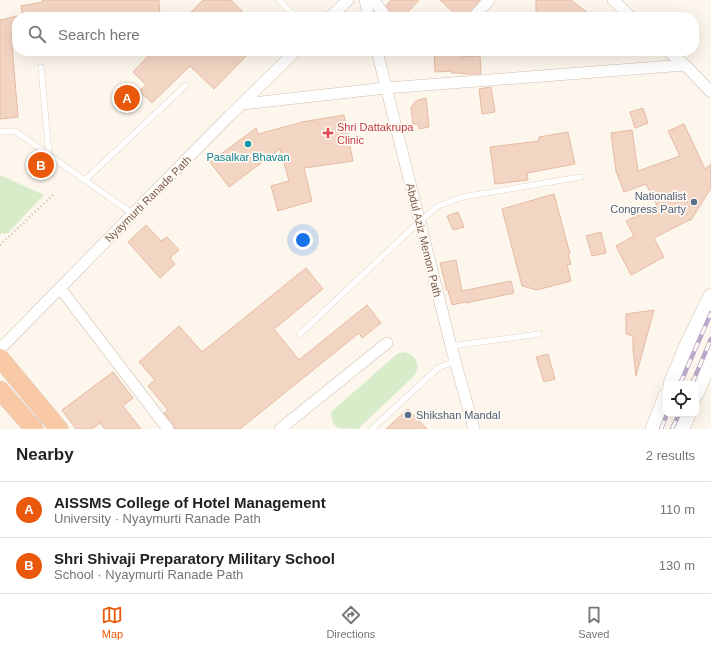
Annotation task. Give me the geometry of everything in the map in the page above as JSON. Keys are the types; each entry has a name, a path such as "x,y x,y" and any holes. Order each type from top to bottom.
{"highway":[{"path":"0,358 59,429"},
{"path":"0,390 34,429"}],"main road":[{"path":"672,381 688,342 711,296"},
{"path":"699,387 711,357"},
{"path":"653,429 663,404"},
{"path":"682,429 687,417"}],"street":[{"path":"335,12 348,0"},
{"path":"478,12 489,0"},
{"path":"613,0 626,12"},
{"path":"371,6 379,12"},
{"name":"Nyaymurti Ranade Path","path":"0,349 291,56"},
{"name":"Abdul Aziz Memon Path","path":"378,56 451,346 474,429"},
{"path":"674,56 711,92"},
{"path":"242,104 386,88 685,65"},
{"path":"60,288 168,429"},
{"path":"280,429 387,343"}],"lane":[{"path":"279,0 291,12"},
{"path":"41,67 49,155"},
{"path":"85,180 186,85"},
{"path":"0,132 15,131 133,214"},
{"path":"300,334 420,221 438,206 463,197 580,176"},
{"path":"451,346 539,334"},
{"path":"372,429 438,368 455,361"}],"path":[{"path":"1,243 55,193"}],"green space":[{"path":"0,175 44,195 8,233 0,234"},
{"path":"403,352 411,355 416,360 417,371 415,375 358,429 338,428 331,417 331,412 397,354"}],"building":[{"path":"42,0 159,0 160,12 22,12 21,6 43,2"},
{"path":"203,0 231,0 243,12 191,12"},
{"path":"391,0 419,0 408,12 391,12 386,6"},
{"path":"440,0 480,0 469,12 453,12"},
{"path":"536,0 571,0 587,12 536,12"},
{"path":"12,17 12,56 18,117 0,119 0,20"},
{"path":"148,56 246,56 214,89 190,66 152,103 139,91 146,85 133,72"},
{"path":"434,56 480,56 481,74 452,73 451,71 435,72"},
{"path":"491,87 495,112 482,114 479,89"},
{"path":"426,98 429,127 419,129 418,124 413,124 411,108 418,100"},
{"path":"643,108 648,123 635,128 630,112"},
{"path":"344,115 353,161 304,168 312,201 278,211 271,186 289,181 280,149 229,187 210,162 256,128 258,134 302,122"},
{"path":"684,124 705,169 711,164 711,188 691,220 654,238 664,257 631,275 616,246 634,236 626,221 657,205 646,184 624,192 616,171 611,133 632,130 638,171 680,156 668,131"},
{"path":"568,132 575,164 527,173 528,180 495,184 490,147 539,141 539,137"},
{"path":"554,194 570,254 568,254 571,264 567,265 571,281 537,290 522,286 502,209"},
{"path":"458,212 464,227 453,230 447,216"},
{"path":"146,225 161,241 167,237 179,250 170,258 175,264 160,278 128,242"},
{"path":"601,232 606,253 592,256 586,236"},
{"path":"456,260 462,291 511,281 514,293 452,305 440,263"},
{"path":"306,268 323,289 274,329 299,360 367,305 381,323 362,338 359,333 240,429 175,429 174,425 164,413 168,410 148,386 155,380 139,362 179,326 202,352"},
{"path":"654,310 636,376 633,336 626,334 626,314"},
{"path":"548,354 555,379 544,382 536,357"},
{"path":"113,372 133,398 123,406 141,429 105,429 100,423 92,429 76,429 62,410"},
{"name":"Shikshan Mandal","path":"408,409 427,429 386,429"}],"railway":[{"path":"681,381 711,313"},
{"path":"693,381 711,339"},
{"path":"661,429 666,417"},
{"path":"672,429 678,417"}],"place":[{"name":"AISSMS College of Hotel Management","path":"127,98"},
{"name":"Shri Dattakrupa Clinic","path":"328,133"},
{"name":"Pasalkar Bhavan","path":"248,144"},
{"name":"Shri Shivaji Preparatory Military School","path":"41,165"},
{"name":"Nationalist Congress Party","path":"694,202"},
{"name":"Shikshan Mandal","path":"408,415"}]}
